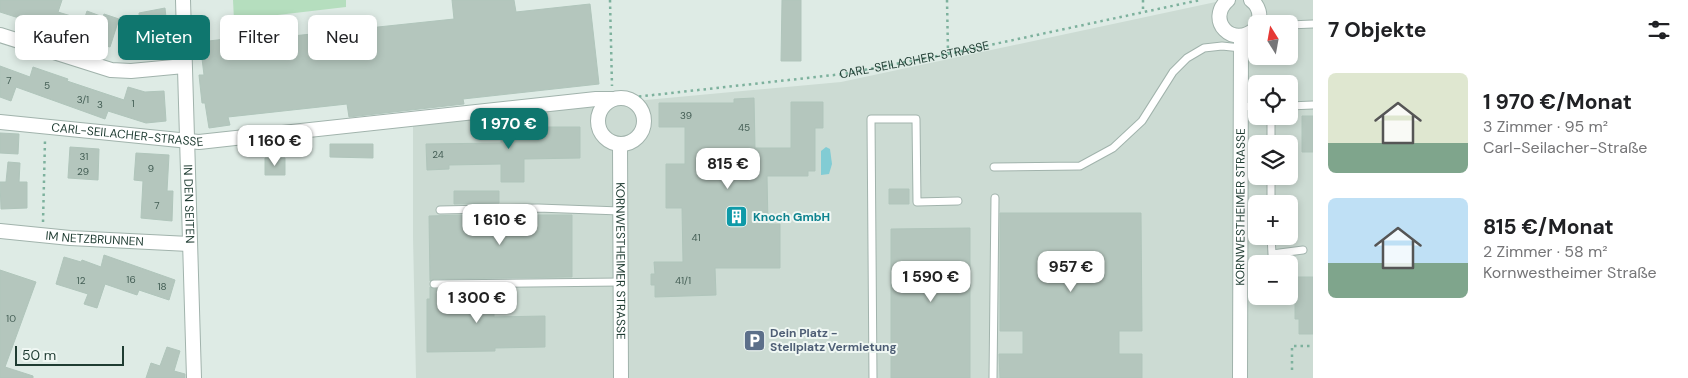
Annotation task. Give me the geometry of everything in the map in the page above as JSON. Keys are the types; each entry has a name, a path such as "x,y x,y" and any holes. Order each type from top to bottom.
{"street":[{"name":"IN DEN SEITEN","path":"183,0 194,378"},
{"path":"1228,0 1223,5 1220,13 1220,22 1225,30 1241,42 1248,36"},
{"path":"1251,0 1259,9 1260,15"},
{"path":"0,35 111,70 131,71 184,66"},
{"name":"KORNWESTHEIMER STRASSE","path":"1240,378 1241,42"},
{"path":"618,99 634,101 641,109 645,118 644,128 639,137 630,143 620,145 610,142 602,136 598,126 598,116 602,107 618,99"},
{"name":"CARL-SEILACHER-STRASSE","path":"0,122 199,142 586,100 618,99"},
{"name":"KORNWESTHEIMER STRASSE","path":"620,145 621,378"},
{"name":"IM NETZBRUNNEN","path":"0,231 189,244"}],"lane":[{"path":"1298,25 1313,24"},
{"path":"994,167 1080,166 1113,148 1142,121 1173,72 1187,58 1204,48 1241,42"},
{"path":"1298,106 1313,105"},
{"path":"1240,107 1248,106"},
{"path":"873,378 871,119 916,119 917,202 958,201"},
{"path":"993,378 995,198"},
{"path":"440,210 538,208 620,211"},
{"path":"1272,245 1272,254 1303,250"},
{"path":"434,284 621,282"}],"path":[{"path":"610,0 618,99"},
{"path":"947,0 948,54"},
{"path":"1143,0 1143,14"},
{"name":"CARL-SEILACHER-STRASSE","path":"618,99 843,74 1143,14 1200,0"},
{"path":"43,235 46,126"},
{"path":"1292,370 1292,346 1313,346"}],"shaded area":[{"path":"1225,0 1313,0 1313,378 416,378 413,125 592,105 841,82"}],"green space":[{"path":"233,0 346,0 346,7 277,15 234,15"}],"water":[{"path":"826,147 830,149 832,164 829,174 821,175 821,151"}],"building":[{"path":"0,0 62,0 58,12 68,15 15,15 15,17 0,12"},
{"path":"452,0 514,0 516,12 590,4 599,84 463,99 464,104 349,117 347,104 228,117 230,125 209,128 205,103 202,103 199,75 204,75 202,60 210,60 210,41 220,40 220,60 298,60 298,35 308,34 308,60 377,60 377,27 454,19"},
{"path":"782,0 801,0 801,61 781,61"},
{"path":"165,8 166,15 139,15 139,13"},
{"path":"87,11 98,15 86,15"},
{"path":"108,15 118,19 110,47 108,46"},
{"path":"0,66 30,77 33,67 68,79 67,81 124,100 128,87 145,92 164,91 166,121 146,123 108,111 105,119 16,87 11,101 0,97"},
{"path":"754,98 755,148 791,148 791,102 823,102 823,128 815,128 815,171 808,171 808,176 767,176 768,224 780,224 780,268 715,268 716,295 655,297 655,285 651,285 651,274 655,274 654,262 683,262 682,208 666,208 666,164 685,164 685,127 659,127 659,103 734,103 734,99"},
{"path":"1302,116 1313,116 1313,152 1302,152"},
{"path":"501,127 580,127 580,158 524,159 524,182 501,182 501,164 449,165 449,169 427,170 426,144 501,143"},
{"path":"0,133 19,134 18,154 0,153"},
{"path":"330,144 373,144 373,158 330,157"},
{"path":"70,147 99,149 98,180 68,178"},
{"path":"136,153 169,155 167,191 173,191 172,221 141,218 143,181 134,180"},
{"path":"265,158 285,158 285,175 265,175"},
{"path":"8,162 20,163 19,182 27,182 27,208 1,209 0,182 6,182"},
{"path":"889,189 909,189 909,204 889,204"},
{"path":"454,191 499,191 499,203 454,204"},
{"path":"1000,213 1141,213 1142,331 1119,331 1119,354 1142,354 1142,378 1000,378 999,354 1023,354 1023,331 1000,331"},
{"path":"499,214 572,215 572,277 434,279 430,281 429,216"},
{"path":"970,228 970,378 891,378 891,229"},
{"path":"104,255 175,280 169,300 139,290 137,295 105,284 97,308 84,304 88,294 56,284 64,257 81,262 82,260 101,267"},
{"path":"0,270 36,282 5,367 33,376 33,378 0,378"},
{"path":"1298,277 1313,277 1313,334 1299,334 1299,319 1295,319 1295,305 1298,305"},
{"path":"430,287 434,289 494,289 494,317 545,316 545,347 495,348 495,351 427,352 427,299 430,299"},
{"path":"167,347 180,351 174,371 185,374 185,378 146,378 151,363 160,366"}],"place":[{"name":"Knoch GmbH","path":"737,217"},
{"name":"Dein Platz - Stellplatz Vermietung","path":"754,340"}]}
